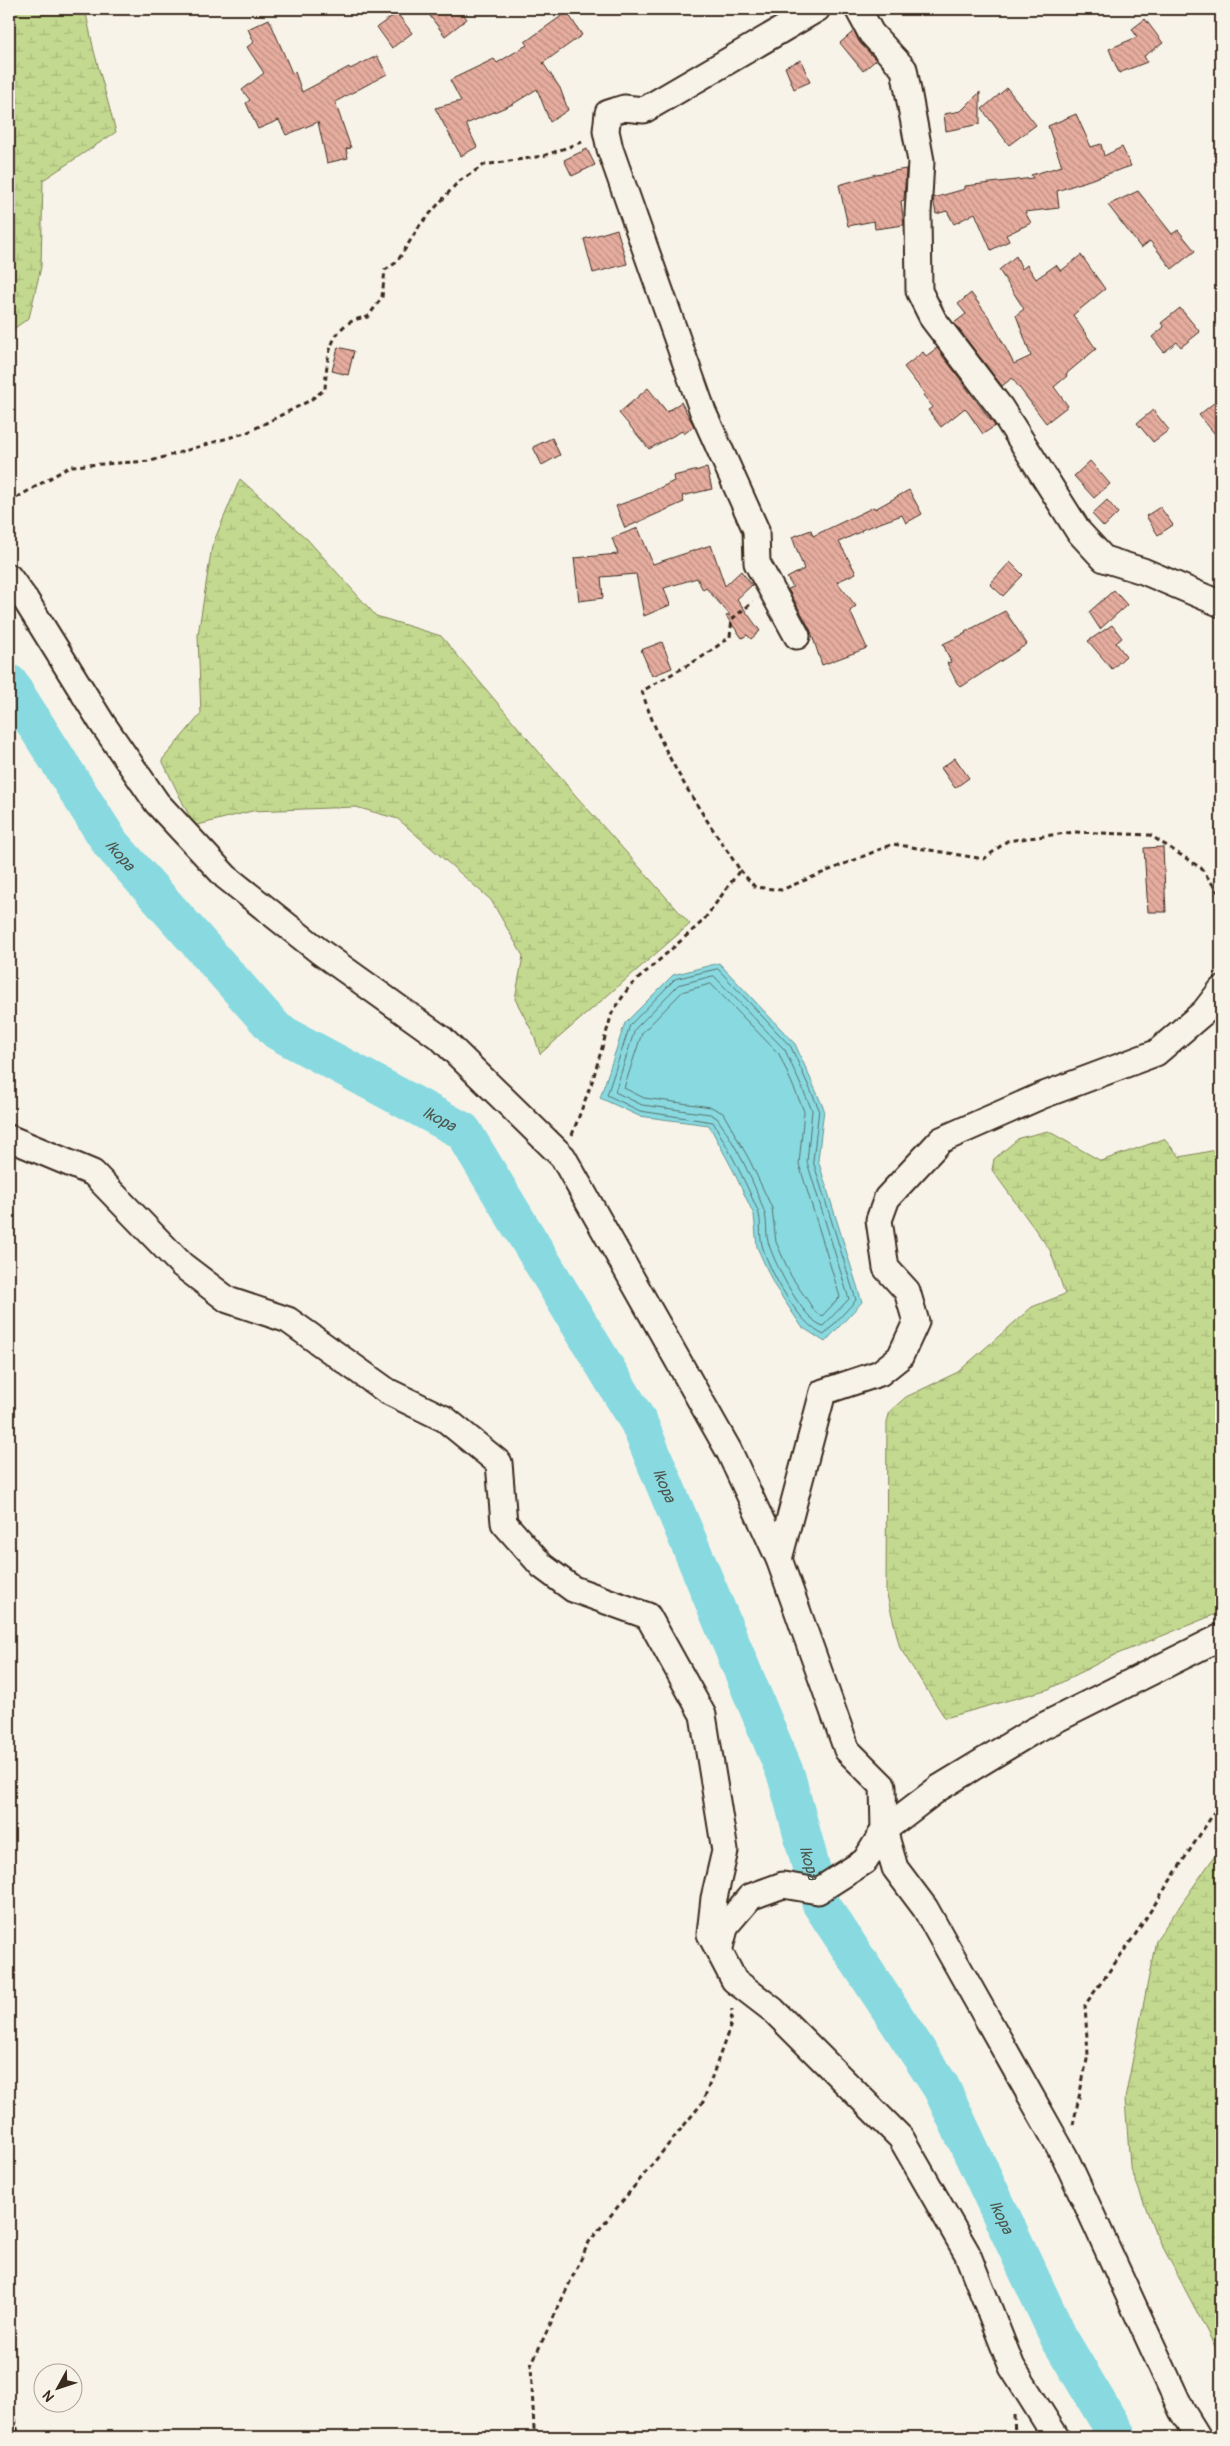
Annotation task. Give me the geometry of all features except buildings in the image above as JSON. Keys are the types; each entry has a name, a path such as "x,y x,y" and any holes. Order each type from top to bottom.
{"street":[{"path":"797,636 757,563 756,530 703,412 610,149 606,131 608,113 624,108 644,110 817,9"},
{"path":"858,9 872,33 904,69 921,161 918,214 919,291 933,319 1000,407 1079,532 1104,559 1143,571 1221,604"},
{"path":"9,577 25,599 102,723 157,803 226,877 320,951 442,1039 563,1157 729,1451 779,1559 847,1750 883,1786 884,1830 895,1868 925,1908 1066,2157 1182,2411 1198,2437"},
{"path":"779,1559 823,1392 880,1373 900,1357 916,1322 907,1291 886,1268 878,1220 887,1198 941,1140 1041,1096 1156,1053 1204,1012 1221,990"},
{"path":"9,1138 94,1173 182,1265 228,1300 288,1320 387,1391 445,1419 499,1463 504,1523 542,1566 574,1589 648,1616 703,1714 725,1851 714,1898 710,1934 734,1980 773,2010 901,2138 967,2253 1012,2367 1056,2437"},
{"path":"719,1876 725,1887 737,1900 784,1885 818,1891 866,1861 884,1830 940,1788 1033,1731 1221,1637"},
{"path":"719,1951 726,1925 750,1896"}],"path":[{"path":"9,502 71,466 151,461 248,432 309,401 325,389 326,362 340,327 355,318 368,317 382,298 386,270 398,262 420,225 458,182 484,165 543,156 606,131"},
{"path":"772,590 732,619 730,637 702,657 642,691 650,718 683,784 740,870 755,887 781,890 892,844 984,859 1006,841 1074,832 1150,835 1201,868 1221,896"},
{"path":"563,1157 593,1078 612,1013 629,987 703,921 740,870"},
{"path":"1066,2157 1088,2055 1085,2004 1133,1938 1221,1802"},
{"path":"528,2437 534,2429 531,2365 589,2242 704,2102 731,2024 734,1980"},
{"path":"9,2392 19,2437"}],"green space":[{"path":"9,9 85,9 94,51 116,132 43,180 41,267 29,318 9,332"},
{"path":"240,479 307,539 376,616 441,636 576,796 690,924 540,1054 534,1035 515,999 523,956 491,900 398,819 356,807 252,811 194,826 162,760 201,714 198,635 212,546"},
{"path":"1048,1131 1101,1161 1164,1139 1180,1157 1221,1149 1221,1612 1110,1657 1049,1689 945,1718 900,1648 886,1591 887,1422 890,1411 906,1397 958,1372 1032,1307 1065,1294 1050,1250 992,1170 994,1159 1019,1138"},
{"path":"1221,1847 1221,2358 1155,2232 1130,2166 1125,2099 1156,1940"}],"water":[{"path":"719,963 795,1044 824,1109 818,1160 862,1302 825,1342 802,1327 774,1285 757,1247 754,1215 709,1125 639,1116 600,1098 625,1023 673,975"}],"waterway":[{"name":"Ikopa","path":"9,683 111,844 277,1031 463,1131 639,1423 786,1775 821,1904 941,2087 1059,2338 1118,2437"}]}
